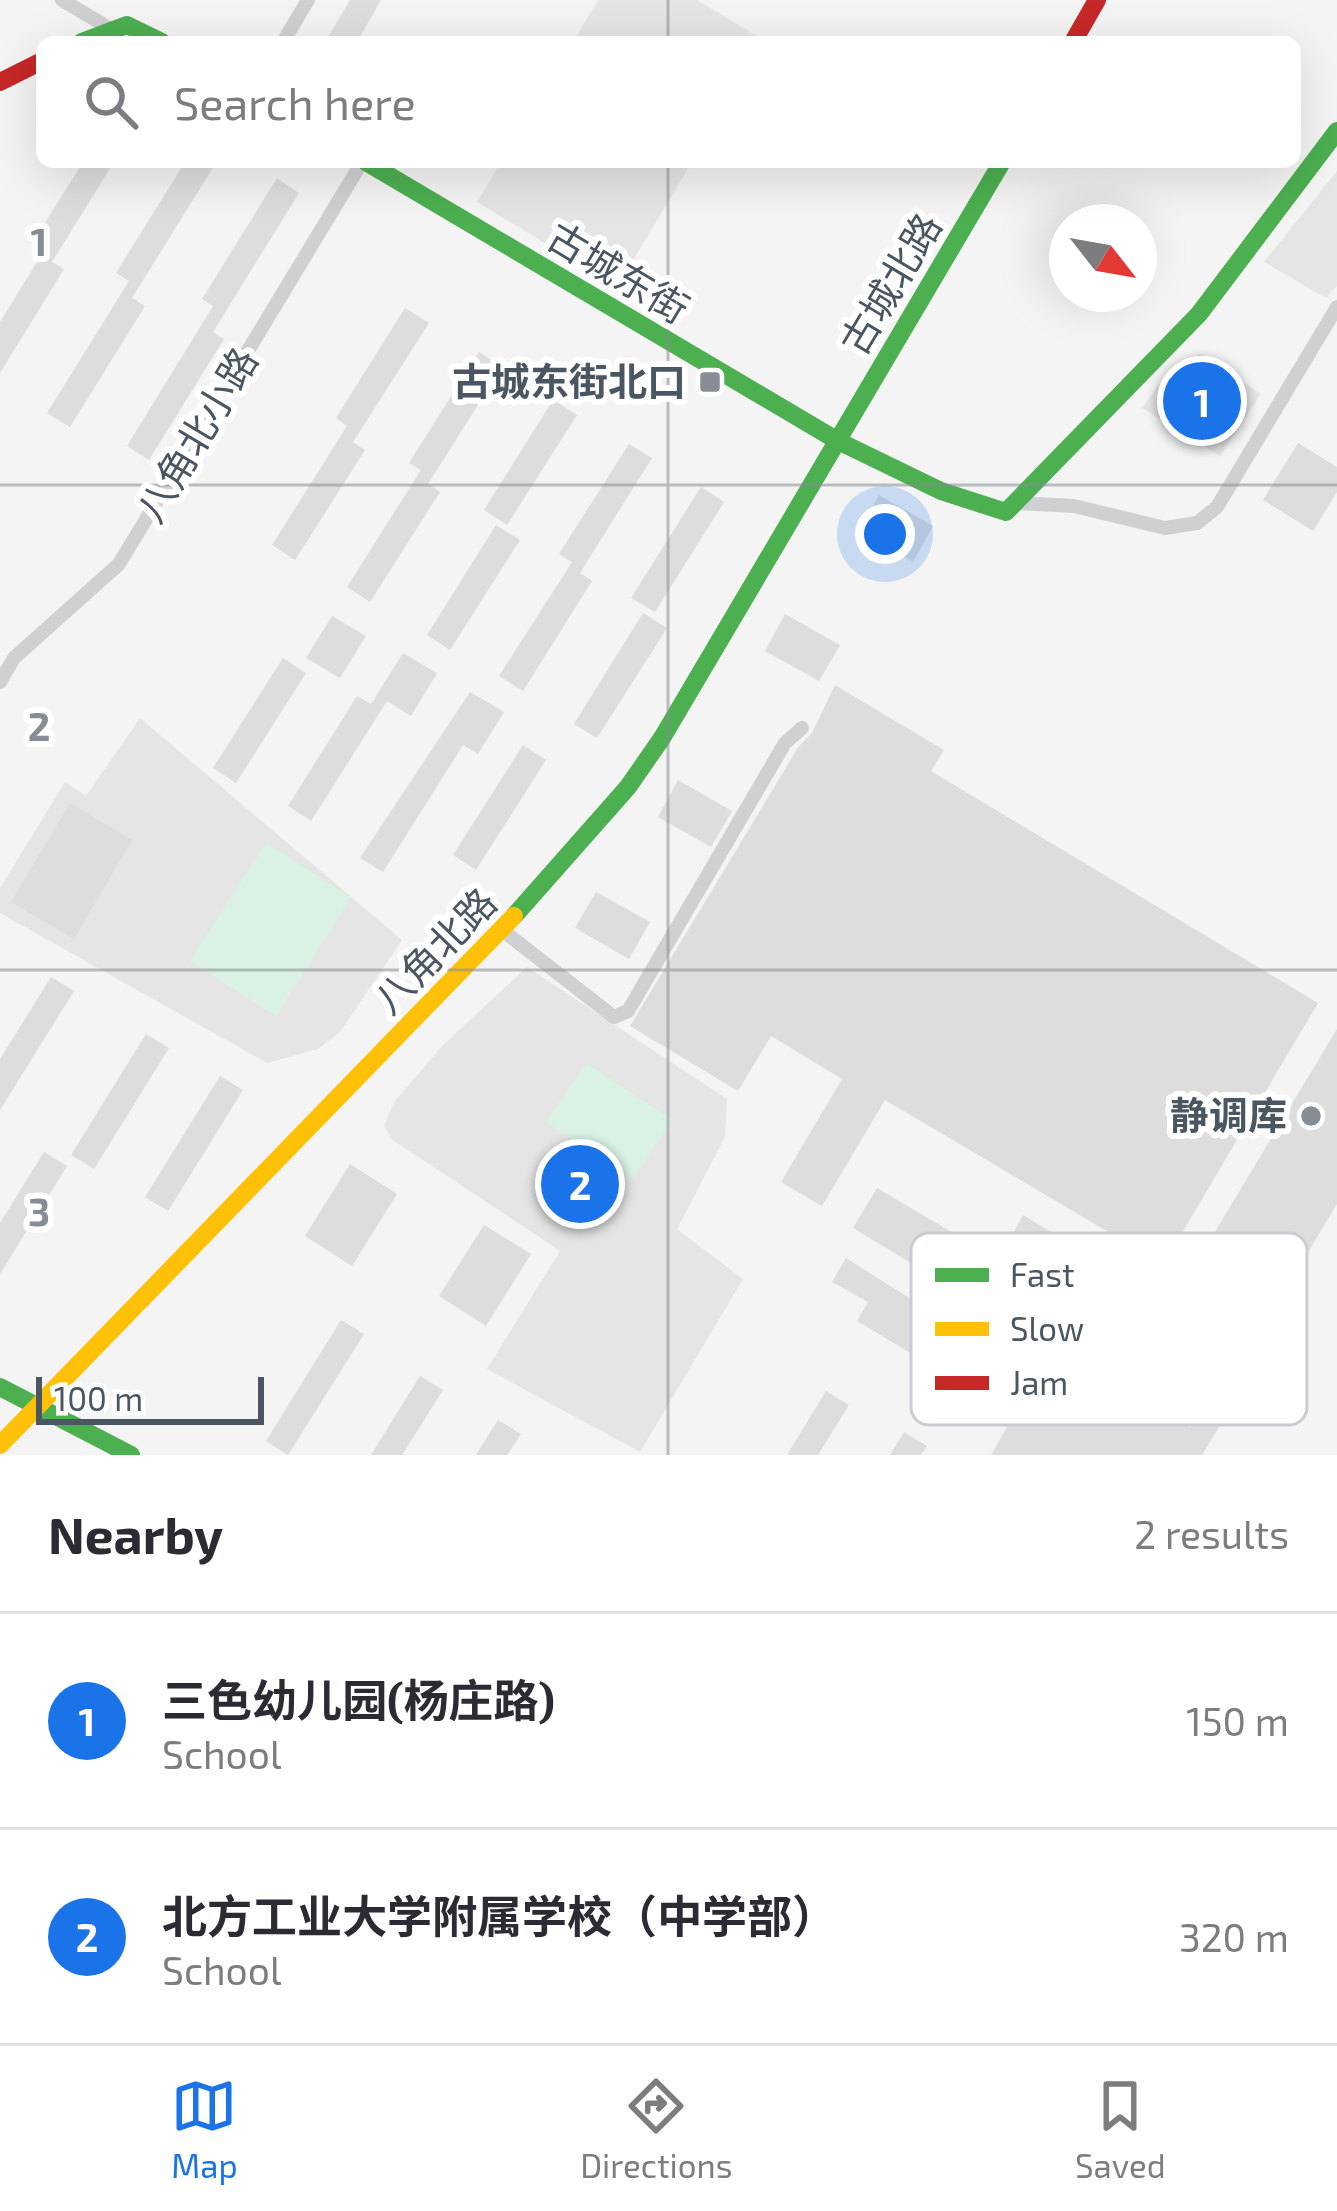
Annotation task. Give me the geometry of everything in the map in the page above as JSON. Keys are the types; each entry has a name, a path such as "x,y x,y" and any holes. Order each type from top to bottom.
{"street":[{"path":"62,0 109,28"},
{"path":"287,36 308,0"},
{"path":"1076,36 1097,0"},
{"path":"94,36 109,28 140,28 153,36"},
{"path":"0,82 36,64"},
{"path":"1015,503 1199,314 1337,131"},
{"name":"八角北小路","path":"0,682 14,658 118,564 360,168"},
{"name":"古城东街","path":"374,168 838,440 941,491 1006,512 1015,503"},
{"name":"古城北路","path":"838,440 998,168"},
{"path":"1015,503 1074,506 1166,528 1197,523 1217,507 1337,307"},
{"name":"八角北路","path":"0,1445 502,930 645,763 838,440"},
{"path":"502,930 614,1017 628,1011 785,743 802,728"},
{"path":"0,1388 131,1455"}],"shaded area":[{"path":"598,0 697,0 757,36 577,36"},
{"path":"497,168 688,168 617,287 477,202"},
{"path":"1337,171 1337,286 1326,298 1264,262"},
{"path":"1200,353 1261,394 1220,456 1142,408 1159,384 1171,391"},
{"path":"140,718 402,940 340,1032 318,1049 267,1063 0,913 0,888 65,782 86,796"},
{"path":"527,967 727,1099 725,1137 677,1229 743,1279 640,1452 487,1369 560,1251 391,1139 384,1125 395,1101 443,1045"}],"green space":[{"path":"266,843 351,897 276,1016 190,961"},
{"path":"586,1063 672,1120 632,1180 546,1122"}],"building":[{"path":"350,0 381,0 360,36 329,36"},
{"path":"79,168 110,168 52,262 64,269 0,373 0,322 45,249 33,242"},
{"path":"181,168 213,168 132,298 145,306 70,427 47,413 129,281 116,273"},
{"path":"277,178 299,193 213,332 224,339 149,460 127,446 213,306 202,299"},
{"path":"405,308 429,323 353,442 365,450 295,560 272,545 347,426 336,418"},
{"path":"479,352 502,367 428,484 440,492 370,602 347,587 421,470 409,463"},
{"path":"553,400 577,415 507,525 484,510"},
{"path":"1298,443 1337,467 1337,492 1313,531 1263,500"},
{"path":"629,444 652,458 580,573 592,581 523,691 499,676 572,562 559,554"},
{"path":"701,487 724,502 655,612 631,598"},
{"path":"879,495 933,526 913,562 859,532"},
{"path":"496,525 520,540 450,650 427,635"},
{"path":"643,613 667,628 597,738 574,724"},
{"path":"785,614 840,645 819,681 765,651"},
{"path":"332,616 366,636 340,678 306,658"},
{"path":"403,653 437,673 411,716 387,701 311,821 288,806 357,696 371,704"},
{"path":"283,658 306,673 236,783 213,768"},
{"path":"835,685 944,750 931,771 1318,1003 1182,1233 1110,1233 885,1100 822,1206 781,1182 842,1079 771,1036 738,1091 630,1026 799,746 812,733"},
{"path":"470,692 504,712 478,754 463,745 383,872 360,858"},
{"path":"523,745 546,760 476,870 453,855"},
{"path":"678,780 732,811 711,847 658,817"},
{"path":"70,803 132,840 74,939 11,902"},
{"path":"596,892 650,922 629,959 575,928"},
{"path":"51,977 74,991 0,1110 0,1059"},
{"name":"静调库","path":"1337,1029 1337,1204 1307,1254 1307,1233 1214,1233"},
{"path":"146,1034 169,1048 94,1169 71,1155"},
{"path":"220,1076 243,1090 168,1211 145,1197"},
{"path":"44,1152 67,1166 0,1274 0,1223"},
{"path":"350,1164 397,1194 352,1266 305,1236"},
{"path":"877,1188 953,1233 911,1233 911,1263 853,1228"},
{"path":"1023,1215 1052,1233 1013,1233"},
{"path":"484,1225 531,1254 486,1326 439,1296"},
{"path":"846,1258 911,1299 911,1353 857,1321 868,1302 832,1282"},
{"path":"341,1320 364,1334 288,1455 266,1441"},
{"path":"420,1376 443,1390 402,1455 371,1455"},
{"path":"826,1391 849,1405 818,1455 787,1455"},
{"path":"498,1420 521,1434 507,1455 476,1455"},
{"path":"1008,1425 1220,1425 1202,1455 991,1455"},
{"path":"904,1432 927,1446 921,1455 890,1455"}],"traffic: fast":[{"path":"98,36 127,25 150,36"},
{"path":"376,168 838,441 941,491 1006,512 1199,314 1337,131"},
{"path":"514,916 628,787 662,738 998,168"},
{"path":"0,1387 131,1455"}],"traffic: slow":[{"path":"0,1445 514,916"}],"traffic: jam":[{"path":"1076,36 1097,0"},
{"path":"0,82 36,64"}],"place":[{"name":"古城东街北口","path":"710,382"},
{"name":"三色幼儿园(杨庄路)","path":"1202,401"},
{"name":"静调库","path":"1311,1116"},
{"name":"北方工业大学附属学校（中学部）","path":"580,1184"}]}
